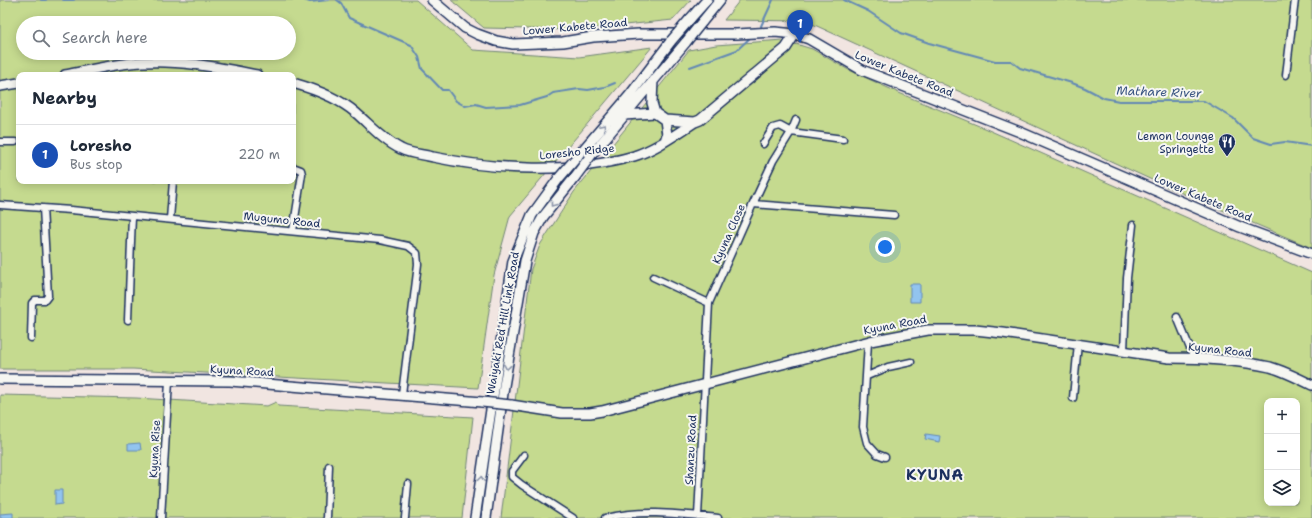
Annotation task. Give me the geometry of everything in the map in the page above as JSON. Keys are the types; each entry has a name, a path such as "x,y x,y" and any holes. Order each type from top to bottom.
{"main road":[{"name":"Lower Kabete Road","path":"432,0 465,28 496,41 513,44 563,42 639,34 737,34 775,32 795,34 808,39 862,70 1020,132 1226,221 1312,254"},
{"name":"Waiyaki Red Hill Link Road","path":"475,518 513,260 532,215 559,178 630,95 671,41 707,0"},
{"name":"Waiyaki Red Hill Link Road","path":"486,518 504,386 524,261 534,233 543,217 592,154 720,0"},
{"name":"Loresho Ridge","path":"296,84 323,94 354,111 392,144 412,154 422,154 450,160 510,168 546,169 605,162 636,156 665,141 700,120 786,48 795,34"},
{"path":"82,72 131,63 165,62 218,67 242,72"},
{"path":"653,80 652,103 655,113 665,120 695,122"},
{"path":"0,86 16,83"},
{"path":"624,115 655,113"},
{"path":"665,120 667,135 665,141"},
{"name":"Kyuna Road","path":"0,379 46,378 230,381 402,394 511,405 541,411 590,414 705,386 868,342 910,332 942,329 1003,333 1078,343 1169,358 1194,358 1270,367 1312,385"}],"street":[{"path":"1286,75 1295,0"},
{"path":"753,204 773,161 791,132 796,120"},
{"path":"763,144 773,128 780,126 791,132 843,138"},
{"path":"0,142 15,142"},
{"path":"293,231 302,174 301,170 296,168"},
{"path":"170,219 173,184"},
{"name":"Kyuna Close","path":"705,386 709,303 753,204 894,215"},
{"name":"Mugumo Road","path":"0,205 293,231 380,240 408,246 417,253 418,264 402,394"},
{"path":"31,338 32,303 35,300 45,300 48,296 43,208"},
{"path":"128,320 132,216"},
{"path":"1124,351 1127,278 1133,225"},
{"path":"653,277 709,303"},
{"path":"1177,317 1194,358"},
{"path":"868,342 863,427 867,443 876,454 885,457"},
{"path":"1072,398 1078,343"},
{"path":"867,376 888,367 911,362"},
{"name":"Kyuna Rise","path":"161,518 169,381"},
{"name":"Shanzu Road","path":"698,516 705,386"},
{"path":"524,455 512,471 512,477 573,518"},
{"path":"327,518 329,466"},
{"path":"405,518 408,484"},
{"path":"605,518 652,512 718,518"}],"green space":[{"path":"0,0 416,0 473,50 579,57 652,47 510,216 494,275 478,388 133,369 0,369"},
{"path":"451,0 691,0 673,20 576,30 484,28"},
{"path":"740,0 1312,0 1312,248 1165,186 806,21 724,20"},
{"path":"783,40 812,49 847,69 899,93 984,128 1312,273 1312,518 501,518 531,269 540,245 574,192 689,50 716,45"},
{"path":"0,395 136,398 267,406 276,402 278,406 473,417 462,518 0,518"}],"water":[{"path":"910,284 920,284 920,302 910,302"},
{"path":"926,434 940,436 939,442 925,439"},
{"path":"140,443 141,450 128,450 128,444"},
{"path":"55,490 62,490 62,504 55,505"},
{"path":"13,513 13,518 0,518 0,514"}],"waterway":[{"path":"41,0 46,0"},
{"path":"63,0 74,0"},
{"path":"304,0 310,2 328,0"},
{"path":"337,0 341,3 349,18 411,45 419,57 422,69 442,90 448,90 456,101 465,106 476,104 486,107 520,105 547,97 553,93 579,89 588,90 605,87 615,83"},
{"name":"Mathare River","path":"761,26 773,0"},
{"name":"Mathare River","path":"844,0 868,11 901,33 929,43 995,61 1011,61 1020,68 1072,83 1104,98 1119,101 1204,101 1233,118 1253,138 1271,144 1285,142 1312,146"},
{"path":"690,67 737,50 751,37"}],"place":[{"name":"Loresho","path":"800,43"},
{"name":"Lemon Lounge Springette","path":"1227,157"}],"district":[{"name":"KYUNA","path":"935,475"}]}
